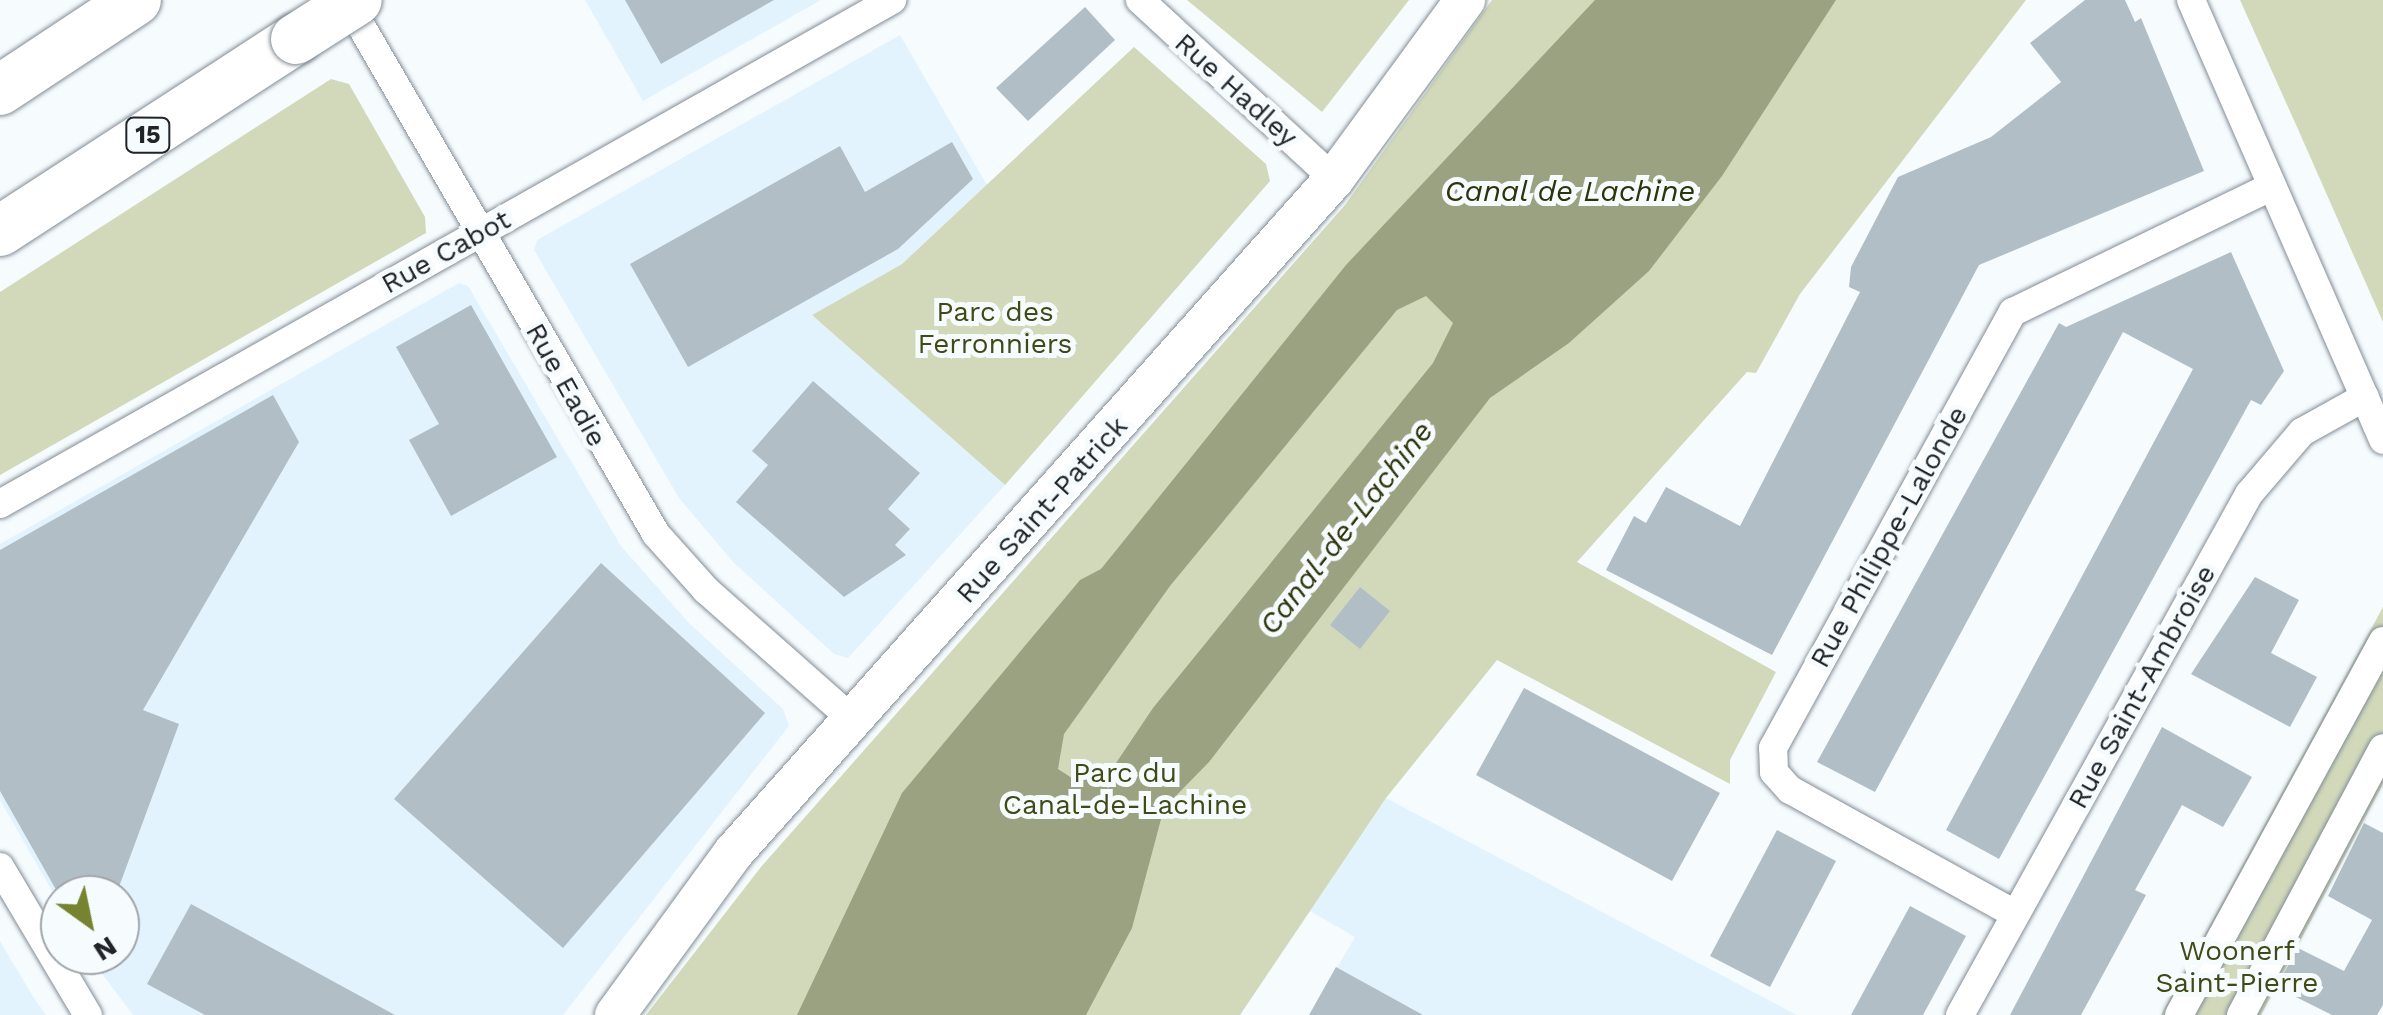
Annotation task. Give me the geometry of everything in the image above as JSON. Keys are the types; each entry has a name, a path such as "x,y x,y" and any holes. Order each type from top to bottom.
{"highway":[{"path":"0,90 136,0"},
{"name":"15","path":"0,231 357,0"}],"main road":[{"name":"Rue Saint-Patrick","path":"615,1015 681,916 1334,179 1464,0"}],"street":[{"name":"Rue Eadie","path":"346,0 602,450 669,551 852,719"},
{"name":"Rue Cabot","path":"0,504 892,0"},
{"name":"Rue Hadley","path":"1140,0 1334,179"},
{"path":"2191,0 2383,440"},
{"name":"Rue Philippe-Lalonde","path":"2015,914 1790,790 1774,772 1774,748 2013,312 2272,186"},
{"name":"Rue Saint-Ambroise","path":"1960,1015 2259,480 2302,432 2365,397"},
{"path":"2178,1015 2383,641"},
{"path":"2241,1015 2383,748"},
{"path":"0,867 88,1015"}],"shaded area":[{"path":"585,0 821,0 643,101"},
{"path":"900,35 987,185 902,264 812,315 1005,485 848,658 834,654 733,562 679,498 534,250 537,240"},
{"path":"459,283 468,286 621,546 689,623 783,709 789,726 563,1015 133,1015 103,975 140,975 140,875 43,875 0,800 0,544"},
{"path":"1386,798 1797,1015 1309,1015 1355,937 1310,911"},
{"path":"0,941 32,995 46,1015 0,1015"}],"green space":[{"path":"1187,0 1409,0 1322,112"},
{"name":"Parc du Canal-de-Lachine","path":"1492,0 2026,0 1800,294 1756,373 1747,372 1577,562 1776,672 1730,760 1730,784 1497,660 1386,798 1240,1015 646,1015 761,867 1345,205"},
{"path":"2240,0 2383,0 2383,322 2297,127"},
{"name":"Parc des Ferronniers","path":"1134,47 1266,164 1270,181 1005,485 812,315 902,264"},
{"path":"331,79 349,84 425,217 426,233 0,475 0,292"},
{"name":"Woonerf Saint-Pierre","path":"2383,607 2383,784 2261,1015 2161,1015"}],"water":[{"path":"1595,0 1836,0 1722,176 1649,271 1569,343 1490,398 1209,762 1164,808 1132,928 1086,1015 797,1015 902,793 1080,580 1101,569 1346,265","holes":["1426,296 1453,323 1433,363 1153,708 1114,766 1078,782 1058,769 1064,734 1170,586 1397,310"]}],"building":[{"path":"625,0 774,0 661,64"},
{"path":"2085,0 2125,0 2135,22 2141,18 2204,171 1979,265 1772,655 1606,570 1634,516 1646,523 1666,487 1740,526 1860,292 1849,287 1851,267 1898,177 1991,137 2061,82 2030,43"},
{"path":"1085,7 1115,40 1028,121 996,88"},
{"path":"952,142 973,179 898,249 688,367 630,264 840,146 865,192"},
{"path":"2231,252 2284,371 2261,405 2251,400 1999,859 1946,830 2193,369 2123,332 1875,792 1817,762 2059,323 2066,327"},
{"path":"471,305 557,457 451,516 409,440 439,424 396,347"},
{"path":"813,381 920,473 888,509 910,529 895,545 906,555 844,597 736,502 768,465 752,451"},
{"path":"273,395 299,442 143,710 179,724 123,875 48,875 0,791 0,550"},
{"path":"601,563 765,713 563,948 394,799"},
{"path":"2255,577 2299,600 2271,653 2317,677 2290,727 2191,674"},
{"path":"1360,587 1390,611 1360,649 1330,625"},
{"path":"1524,688 1720,793 1672,881 1476,775"},
{"path":"2162,727 2252,777 2223,827 2182,805 2135,890 2146,895 2081,1015 2010,1015"},
{"path":"2364,823 2383,833 2383,1005 2377,1015 2332,1015 2276,987 2298,948 2344,971 2372,920 2328,896"},
{"path":"1777,830 1836,861 1770,987 1710,956"},
{"path":"191,904 395,1015 205,1015 147,984"},
{"path":"1910,906 1966,936 1923,1015 1851,1015"},
{"path":"1336,967 1423,1015 1309,1015"}],"water label":[{"name":"Canal de Lachine","path":"1570,191"},
{"name":"Canal-de-Lachine","path":"1346,528"}]}
